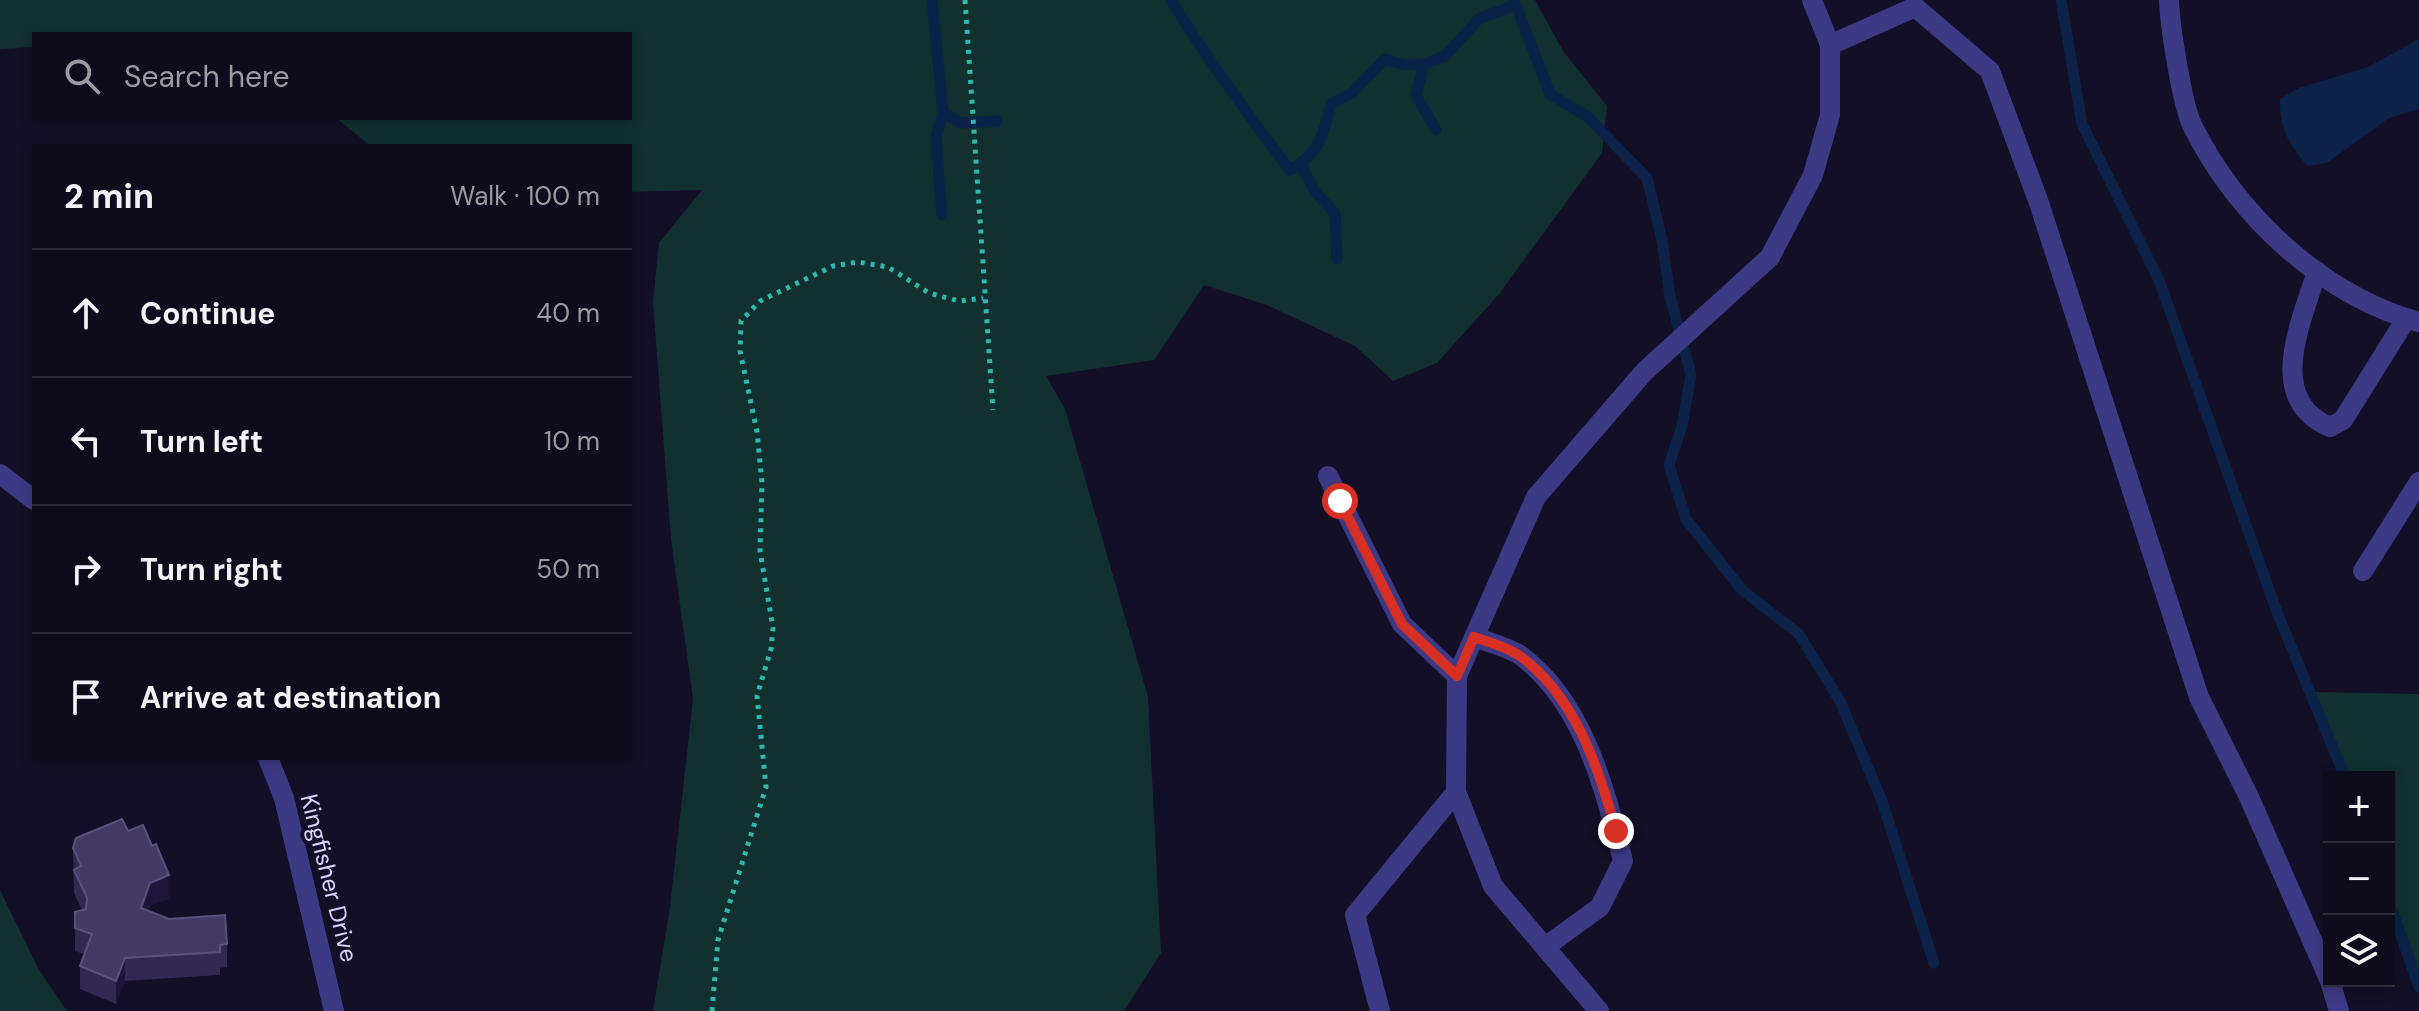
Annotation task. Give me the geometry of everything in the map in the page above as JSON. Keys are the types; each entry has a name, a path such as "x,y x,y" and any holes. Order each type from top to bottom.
{"street":[{"path":"1599,1011 1493,886 1456,792 1457,676 1536,497 1644,372 1770,257 1813,175 1830,115 1830,45 1812,0"},
{"path":"2169,0 2191,124 2242,205 2317,271 2384,312 2412,320 2343,420 2330,427 2313,420 2292,382 2293,351 2317,271"},
{"path":"1830,45 1916,4 1990,71 2038,200 2199,697 2249,797 2323,966"},
{"path":"0,474 32,498"},
{"path":"1328,476 1402,624 1457,676"},
{"path":"2363,571 2419,482"},
{"path":"1474,637 1519,655 1564,702 1600,772 1623,861 1600,907 1545,947"},
{"name":"Kingfisher Drive","path":"269,760 284,798 334,1011"},
{"path":"1380,1011 1355,915 1456,792"},
{"path":"2331,987 2339,1011"}],"path":[{"path":"965,0 993,410"},
{"path":"712,1011 718,940 766,787 757,696 771,649 773,628 760,551 762,483 757,432 740,351 741,321 760,301 833,266 858,262 888,267 929,293 959,301 983,298"}],"green space":[{"path":"0,0 1535,0 1563,51 1607,106 1602,153 1499,294 1437,363 1393,381 1355,346 1267,305 1204,285 1154,360 1046,376 1065,409 1148,697 1161,953 1124,1011 653,1011 670,907 693,699 671,539 653,302 659,243 702,190 632,192 632,144 368,144 338,120 632,120 632,32 32,32 32,47 0,49"},
{"path":"2311,692 2419,694 2419,987 2395,919 2395,771 2343,771"},
{"path":"0,890 39,970 67,1011 0,1011"}],"water":[{"path":"2419,39 2419,109 2389,118 2327,163 2307,166 2286,135 2280,99 2299,88 2368,67"}],"building":[{"path":"122,819 128,831 143,825 152,846 156,844 169,875 150,883 141,908 169,919 225,915 227,944 220,945 220,952 125,958 116,981 80,966 92,934 75,928 75,912 86,909 87,898 74,870 81,866 73,848 76,838"}],"waterway":[{"path":"932,0 943,112 936,138 942,215"},
{"path":"1171,0 1228,86 1290,170 1308,157 1319,143 1331,104 1353,92 1385,59 1405,65 1424,64 1445,56 1480,18 1516,5"},
{"path":"1514,0 1550,94 1588,117 1647,178 1662,240 1670,296 1691,375 1682,426 1669,465 1686,519 1742,590 1799,634 1840,701 1882,801 1934,963"},
{"path":"2061,0 2082,124 2159,280 2277,612 2343,771"},
{"path":"1424,64 1416,95 1436,130"},
{"path":"943,112 961,123 997,121"},
{"path":"1300,164 1317,194 1335,213 1337,259"},
{"path":"2394,915 2419,987"}],"route":[{"path":"1340,501 1402,624 1457,676 1474,637 1519,655 1564,702 1600,772 1616,831"}]}
